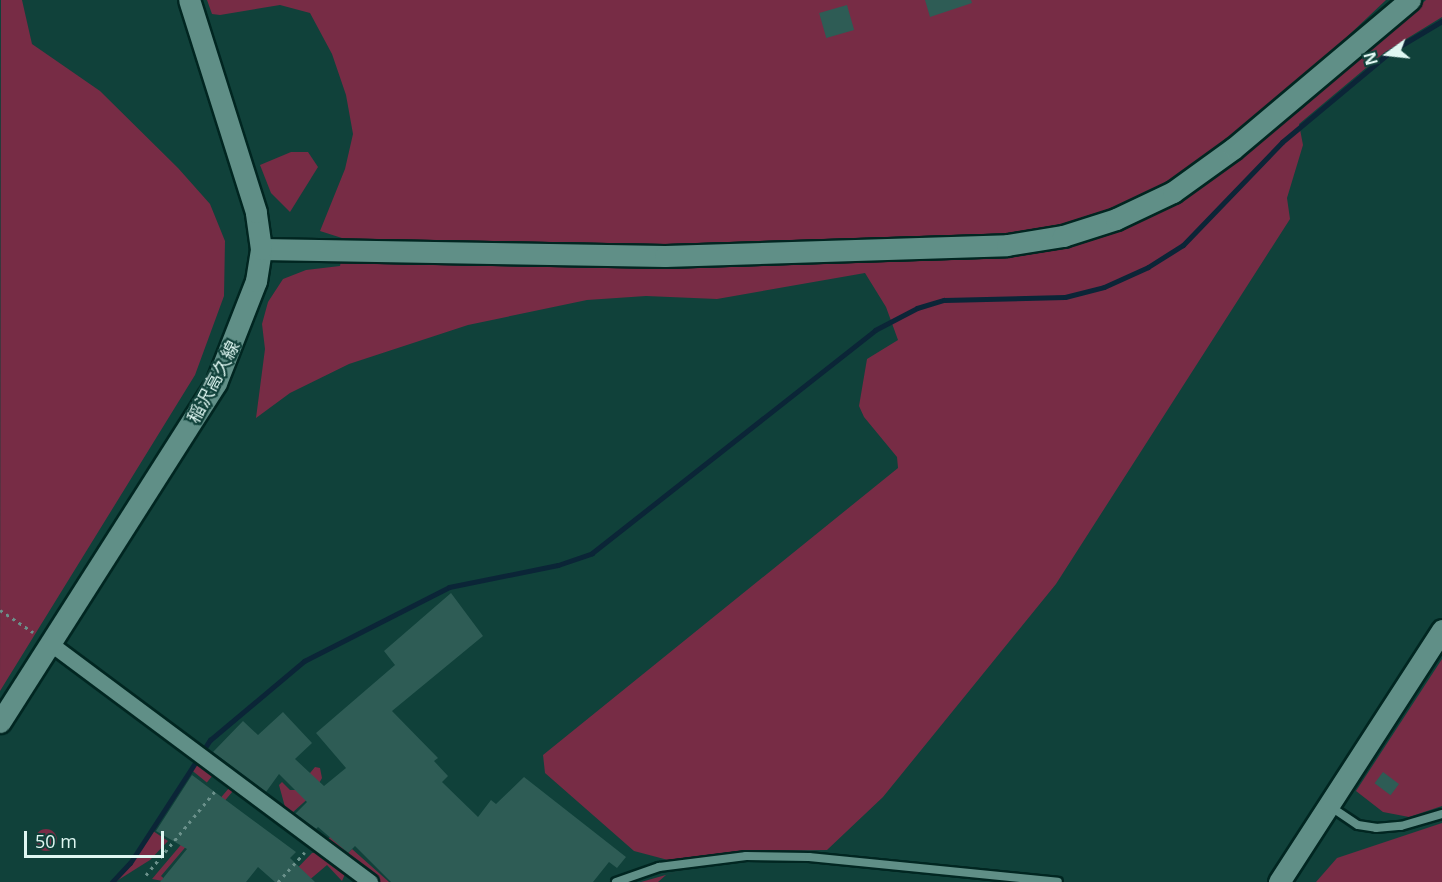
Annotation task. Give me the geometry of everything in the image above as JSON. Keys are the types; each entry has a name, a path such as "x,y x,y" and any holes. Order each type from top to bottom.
{"street":[{"name":"稲沢高久線","path":"3,715 51,644 216,383 243,320 261,249 238,146 189,0"},
{"path":"261,249 665,255 1007,245 1063,236 1116,219 1173,192 1234,148 1410,0"},
{"path":"1279,882 1442,630"},
{"path":"51,644 370,882"}],"lane":[{"path":"1329,805 1358,825 1376,828 1401,826 1442,814"},
{"path":"616,882 659,867 746,856 820,858 1058,882"}],"path":[{"path":"0,610 51,644"},
{"path":"146,875 228,776"},
{"path":"278,882 316,841"}],"shaded area":[{"path":"1,0 22,0 32,44 100,91 178,168 210,204 225,241 224,296 195,375 0,691"},
{"path":"207,0 1386,0 1296,85 1298,112 1426,0 1442,0 1442,17 1385,52 1299,124 1303,145 1287,198 1290,219 1056,584 883,797 827,850 747,851 668,860 634,851 545,773 543,755 898,468 897,457 864,417 859,406 867,359 898,340 886,307 865,273 717,299 646,296 587,300 468,325 349,364 290,393 256,418 265,349 262,324 268,302 283,279 306,270 340,266 345,239 320,231 345,169 353,134 346,95 332,54 310,13 280,5 220,15 212,14"},
{"path":"291,152 308,152 318,167 290,212 271,193 260,165"},
{"path":"1442,659 1442,806 1409,817 1383,812 1356,791"},
{"path":"199,762 214,774 207,783 192,771"},
{"path":"315,767 320,768 322,778 313,794 292,813 285,807 279,785 282,782 290,790 296,790"},
{"path":"229,788 233,791 161,876 168,882 152,879"},
{"path":"1442,823 1442,882 1316,882 1337,858"},
{"path":"46,829 54,832 57,840 54,848 46,851 38,848 35,840 38,832"},
{"path":"153,831 168,841 150,860 115,882"},
{"path":"331,836 348,853 352,849 389,882 377,882 325,842"},
{"path":"319,852 345,874 342,881 327,865 307,882 284,882 312,853"},
{"path":"694,867 666,875 658,882 641,882"}],"building":[{"path":"925,0 971,0 972,3 930,17"},
{"path":"847,5 854,30 826,38 819,13"},
{"path":"451,593 483,636 392,711 438,758 434,761 448,776 442,782 478,817 491,800 496,804 524,777 626,857 617,868 609,862 593,882 391,882 355,846 348,853 318,827 316,829 295,814 307,802 279,774 266,792 213,752 243,721 258,735 283,712 312,743 295,759 324,786 346,768 316,733 395,665 384,651"},
{"path":"1383,772 1399,784 1391,795 1375,783"},
{"path":"192,775 296,852 290,858 315,882 275,882 258,867 246,882 160,882 187,849 156,831"}],"waterway":[{"path":"112,882 130,863 210,740 304,661 449,587 558,565 592,553 875,330 917,308 944,300 1065,297 1104,287 1148,267 1183,245 1282,142 1390,52 1442,21"}]}
